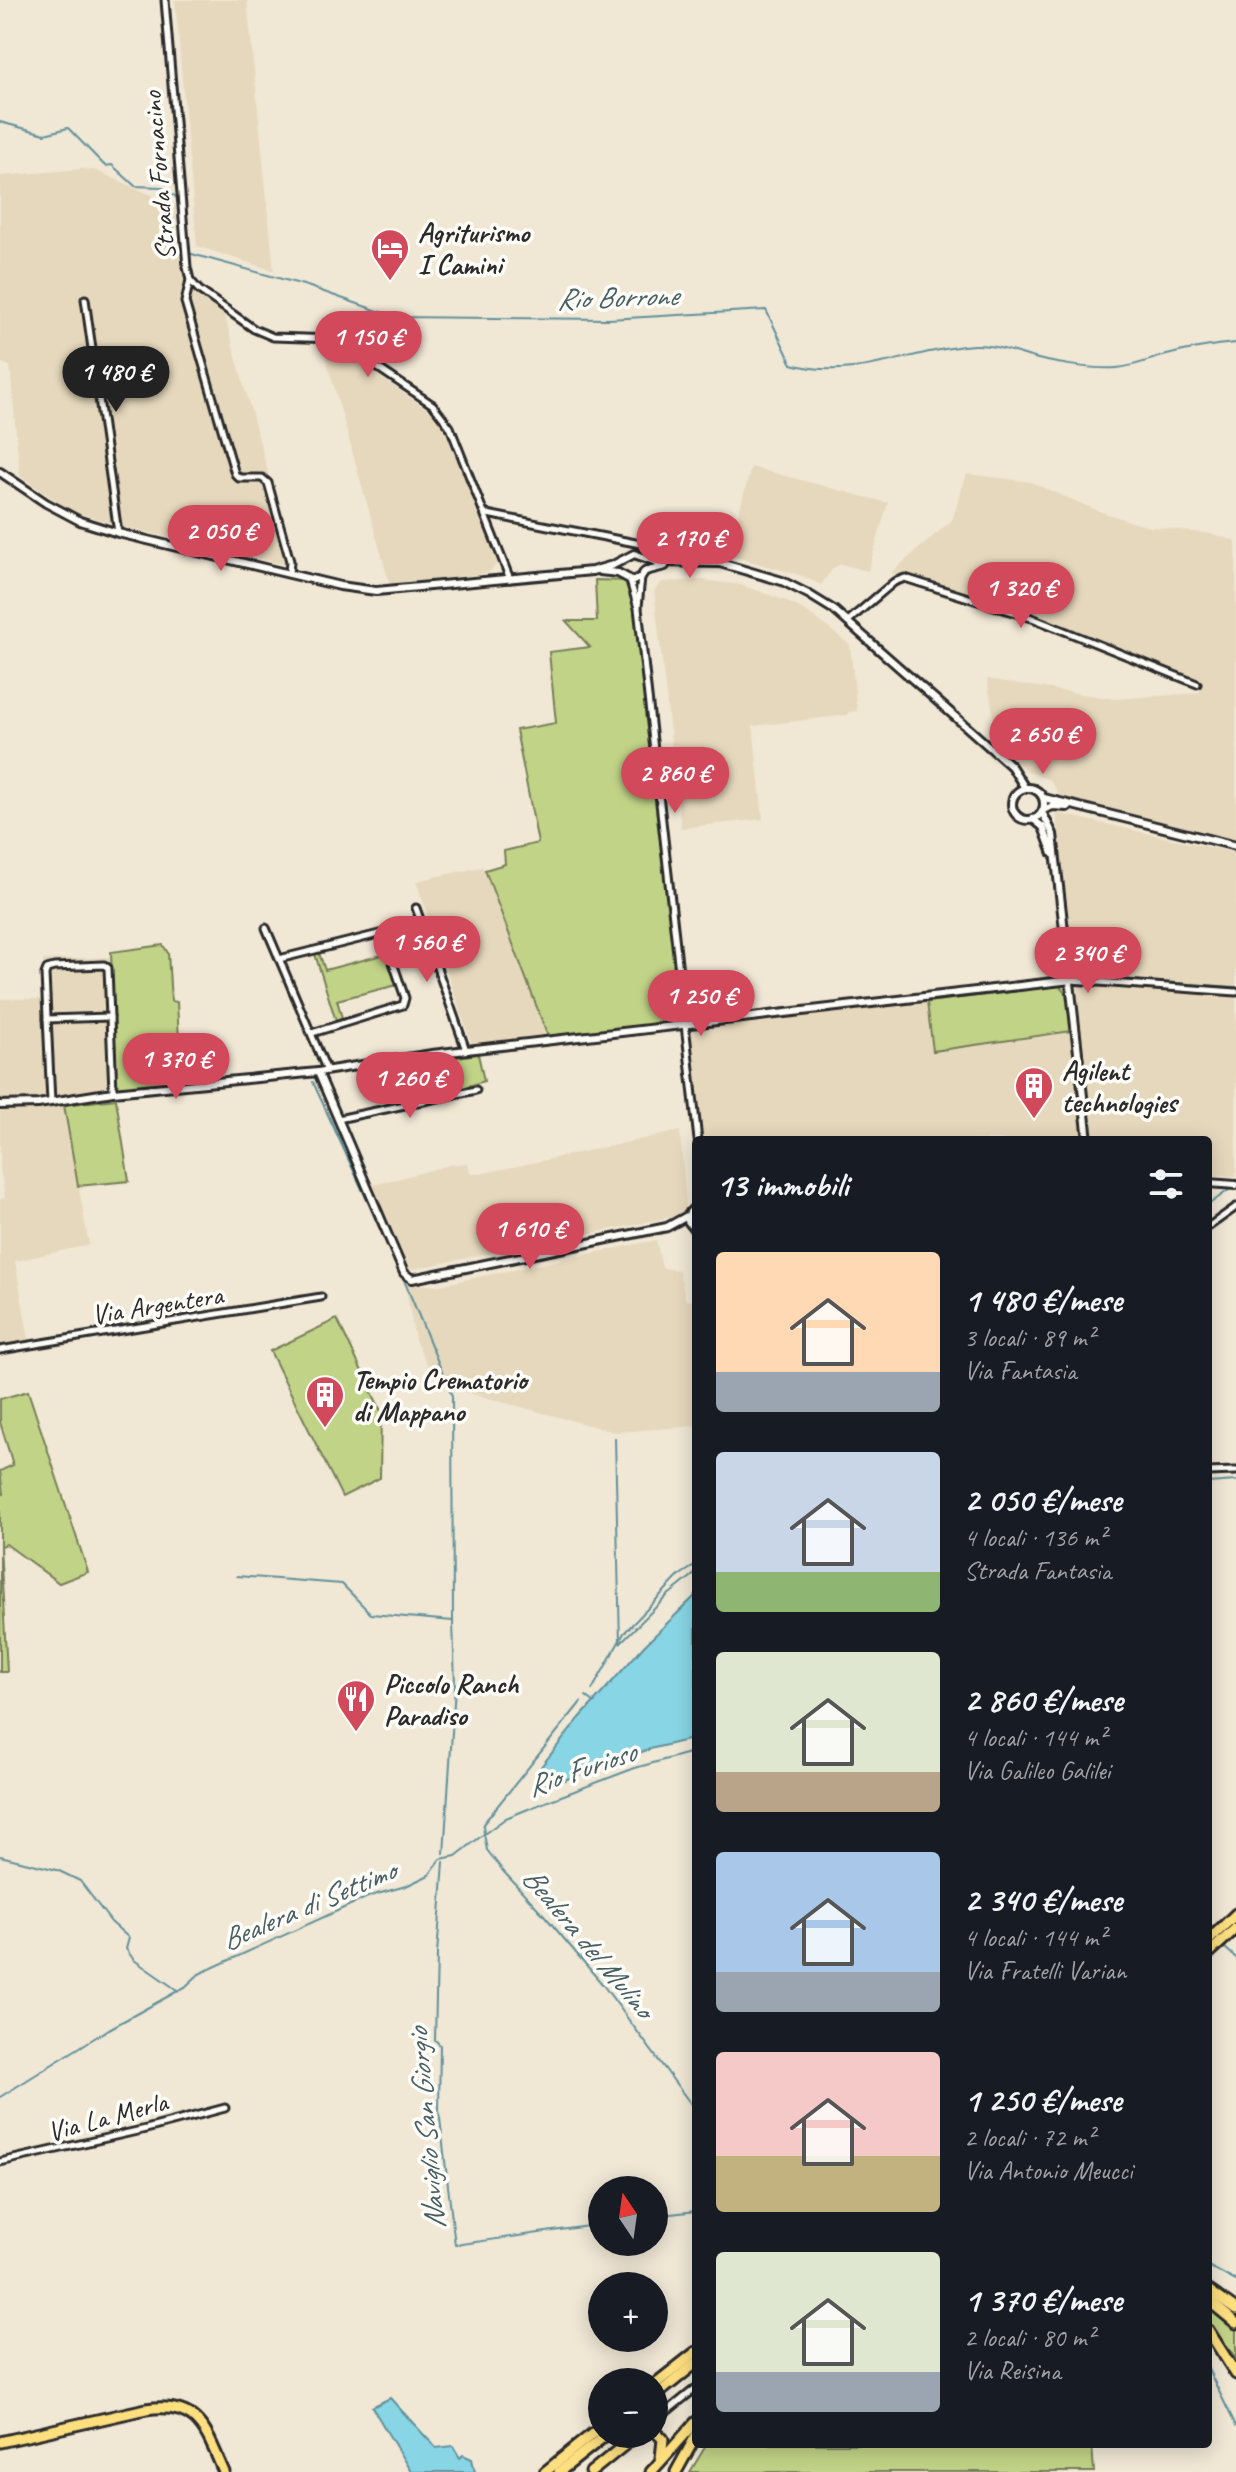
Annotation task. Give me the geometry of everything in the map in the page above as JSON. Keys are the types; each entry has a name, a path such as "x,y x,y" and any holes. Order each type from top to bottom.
{"highway":[{"path":"1212,1937 1236,1914"},
{"path":"1212,1950 1236,1928"},
{"path":"1212,2293 1236,2310"},
{"path":"1212,2303 1236,2323"},
{"path":"1212,2334 1236,2362"},
{"path":"1212,2335 1236,2374"},
{"path":"668,2374 692,2355"},
{"path":"668,2386 692,2366"},
{"path":"0,2442 146,2409 169,2408 189,2414 203,2426 224,2472"},
{"path":"651,2472 692,2426"},
{"path":"545,2472 588,2437"},
{"path":"676,2472 692,2443"},
{"path":"559,2472 589,2448"},
{"path":"591,2472 621,2448"},
{"path":"660,2461 662,2448"}],"street":[{"name":"Strada Fornacino","path":"165,0 190,280 199,290 254,329 273,337 335,339 433,405 450,427 510,579"},
{"path":"190,280 185,302 235,474 239,478 262,478 268,483 290,561 289,574"},
{"path":"85,299 118,533"},
{"path":"0,472 80,521 289,574 376,591 592,571 620,563 629,555 657,562 716,563"},
{"path":"486,514 651,546 782,581 821,601 847,622 1016,771 1025,788"},
{"path":"638,608 643,574 641,558"},
{"path":"620,563 621,574"},
{"path":"630,581 643,574 679,565 728,566"},
{"path":"592,571 621,574 630,581 638,608 698,1136"},
{"path":"847,622 894,582 905,578 1032,618 1197,684"},
{"path":"1003,761 1017,780 1014,811 1043,827 1053,854"},
{"path":"1017,792 1025,788 1038,791 1044,798 1075,807 1236,846"},
{"path":"1044,798 1043,811 1053,834 1088,1136"},
{"path":"1033,819 1053,806 1075,807"},
{"path":"416,908 466,1050"},
{"path":"266,928 327,1071"},
{"path":"279,959 383,933 405,998 403,1005 312,1033"},
{"path":"51,1102 47,969 104,965 108,968 113,1092"},
{"path":"0,1105 327,1071 466,1050 1071,980 1236,992"},
{"path":"47,1019 110,1017"},
{"path":"318,1072 404,1273 412,1279 667,1227 692,1211"},
{"path":"338,1119 476,1090"},
{"path":"1212,1183 1236,1185"},
{"path":"1212,1224 1236,1207"},
{"path":"689,1215 692,1225"},
{"path":"667,1227 692,1231"},
{"name":"Via Argentera","path":"0,1350 321,1297"},
{"path":"1212,1472 1236,1471"},
{"name":"Via La Merla","path":"0,2162 225,2108"},
{"path":"668,2411 692,2391"}],"shaded area":[{"path":"175,0 247,0 274,271 197,246"},
{"path":"82,169 97,171 176,206 176,242 184,272 191,286 224,313 294,567 124,527 71,511 20,476 10,366 0,362 0,176"},
{"path":"322,344 344,352 431,412 441,423 484,521 497,564 488,573 390,585"},
{"path":"751,467 888,503 868,571 841,564 833,568 821,585 802,576 728,555"},
{"path":"967,474 1030,482 1101,512 1145,526 1212,534 1236,541 1236,840 1060,796 1050,780 1027,771 999,747 987,679 1115,699 1199,693 1201,686 1032,618 891,573 952,520"},
{"path":"702,580 741,585 784,600 809,613 850,645 857,711 848,712 848,715 753,726 763,819 681,828 654,591 662,582"},
{"path":"1056,813 1236,853 1236,1176 1212,1175 1212,1136 1094,1136"},
{"path":"482,867 549,1037 472,1045 416,881"},
{"path":"111,957 117,1089 51,1102 0,1105 0,999 42,999 43,960"},
{"path":"927,1002 933,1051 1072,1031 1083,1136 698,1136 684,1025"},
{"path":"64,1105 89,1245 15,1261 30,1345 0,1348 0,1199 5,1198 0,1168 0,1109"},
{"path":"680,1131 686,1205 683,1215 408,1270 370,1186 468,1163 470,1173 480,1174"},
{"path":"656,1240 662,1268 679,1270 686,1301 692,1300 692,1426 615,1432 438,1385 415,1340 405,1283 435,1286"}],"green space":[{"path":"595,580 630,581 636,609 684,1025 550,1042 485,870 505,864 504,851 538,843 516,730 556,723 549,652 590,647 566,621 597,621"},
{"path":"163,945 168,953 171,1001 177,1002 181,1079 172,1084 117,1089 111,952"},
{"path":"319,953 325,970 386,954 397,985 337,1000 342,1018 336,1021 315,954"},
{"path":"1059,986 1067,993 1072,1031 933,1051 927,1002"},
{"path":"478,1054 484,1081 438,1096 434,1081 447,1078 444,1059"},
{"path":"116,1099 129,1181 78,1186 64,1105"},
{"path":"337,1319 381,1411 380,1478 342,1497 270,1351"},
{"path":"28,1391 88,1572 59,1583 6,1544 0,1546 0,1496 3,1494 0,1471 13,1465 0,1422 0,1399"},
{"path":"0,1546 7,1672 0,1672"},
{"path":"1212,2309 1236,2329 1236,2358 1212,2327"},
{"path":"705,2448 1092,2448 1094,2472 690,2472"}],"water":[{"path":"692,1599 692,1739 650,1749 534,1791 536,1773 644,1646"},
{"path":"390,2398 436,2448 453,2446 460,2458 463,2455 472,2459 475,2472 411,2472 372,2407"}],"waterway":[{"name":"Rio Borrone","path":"0,122 45,134 68,128 105,166 112,165 135,186 161,187 179,199"},
{"name":"Rio Borrone","path":"180,209 181,251 307,286 395,317 609,319 766,310 792,364 815,369 861,367 951,348 981,345 1060,363 1117,368 1188,350 1236,343"},
{"path":"1095,978 1236,987"},
{"path":"313,1082 399,1270"},
{"name":"Bealera di Settimo","path":"1212,1202 1233,1187"},
{"path":"402,1275 452,1396 453,1621"},
{"path":"615,1438 620,1643"},
{"path":"1212,1483 1236,1481"},
{"name":"Bealera di Settimo","path":"592,1690 624,1633 680,1575 692,1568"},
{"path":"237,1576 342,1584 371,1614 453,1621 455,1687 444,1854"},
{"path":"621,1642 667,1596 692,1576"},
{"path":"586,1696 595,1703"},
{"name":"Bealera di Settimo","path":"0,2097 109,2029 185,1987 199,1974 370,1896 406,1886 429,1875 441,1859 456,1856 484,1834 483,1824 581,1702"},
{"name":"Bealera del Mulino","path":"692,1752 635,1768 548,1801 506,1818 484,1834 487,1850 503,1871 603,1985 692,2106"},
{"path":"0,1856 57,1870 80,1881 111,1922 129,1938 126,1949 134,1960 177,1990"},
{"name":"Naviglio San Giorgio","path":"444,1862 435,2040 440,2045 439,2110 455,2245 588,2226"},
{"name":"Rio Furioso","path":"1223,1946 1236,1958"},
{"name":"Naviglio San Giorgio","path":"668,2214 692,2211"},
{"path":"1212,2268 1236,2281"},
{"name":"Naviglio San Giorgio","path":"1212,2377 1236,2426"}],"place":[{"name":"Agriturismo I Camini","path":"390,282"},
{"name":"Agilent technologies","path":"1034,1120"},
{"name":"Tempio Crematorio di Mappano","path":"325,1429"},
{"name":"Piccolo Ranch Paradiso","path":"356,1733"}]}
